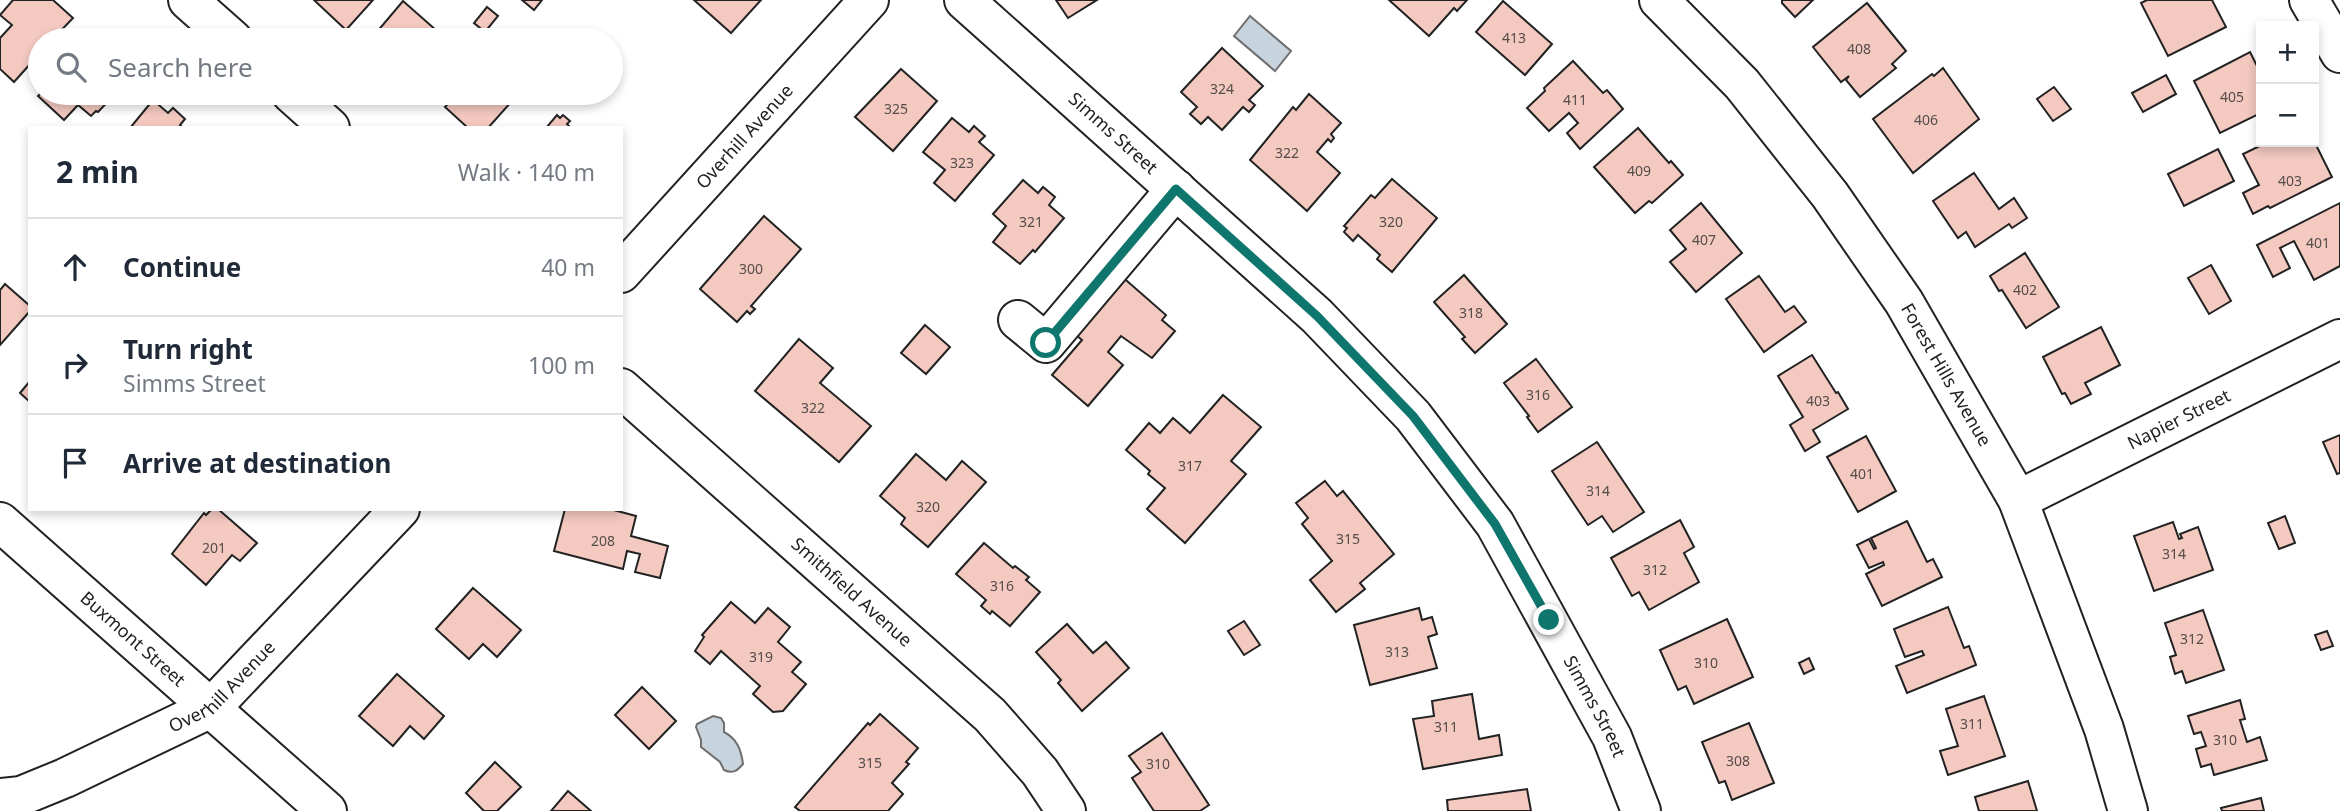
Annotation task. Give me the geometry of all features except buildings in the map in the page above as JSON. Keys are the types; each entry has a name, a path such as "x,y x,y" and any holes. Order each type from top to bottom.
{"street":[{"path":"188,0 220,28"},
{"name":"Overhill Avenue","path":"623,271 869,0"},
{"name":"Simms Street","path":"964,0 1317,316 1413,416 1495,524 1612,737 1641,811"},
{"name":"Forest Hills Avenue","path":"1659,0 1742,84 1830,195 1904,302 2018,500 2104,729 2128,811"},
{"path":"2309,0 2340,53"},
{"path":"304,105 328,126"},
{"path":"1018,320 1046,343 1176,189"},
{"name":"Napier Street","path":"2018,500 2340,339"},
{"name":"Smithfield Avenue","path":"623,390 990,715 1040,772 1066,811"},
{"name":"Overhill Avenue","path":"0,798 21,796 65,778 211,708 398,511"},
{"name":"Buxmont Street","path":"0,522 327,811"}],"shaded area":[{"path":"1250,16 1291,51 1275,71 1234,36"},
{"path":"713,716 721,718 724,732 740,749 743,764 735,771 724,770 720,762 701,747 697,724"}],"route":[{"path":"1046,343 1176,189 1317,316 1413,416 1495,524 1549,620"}]}
